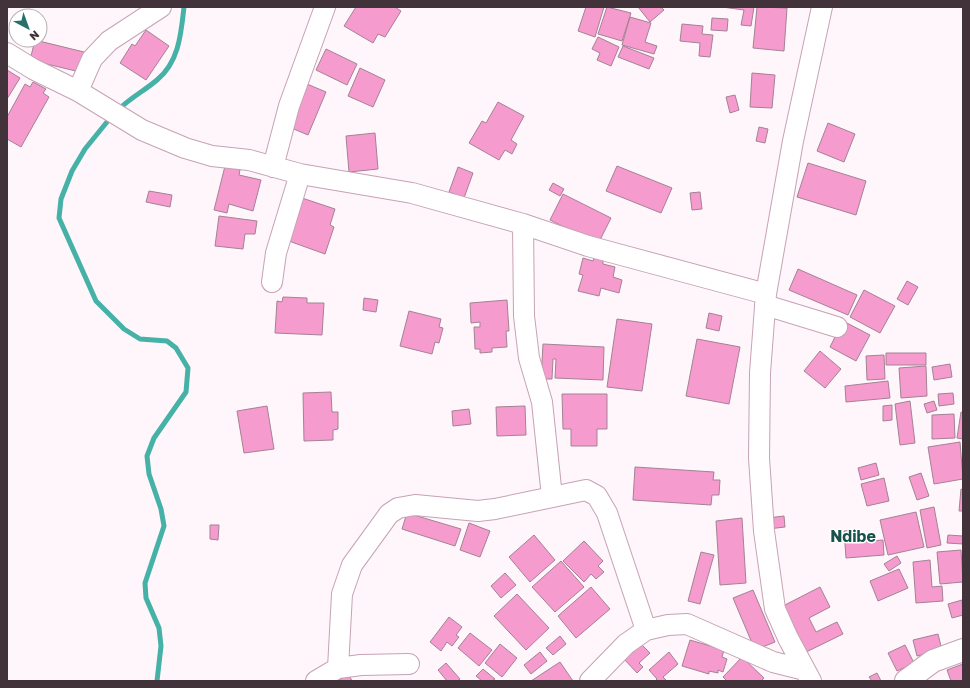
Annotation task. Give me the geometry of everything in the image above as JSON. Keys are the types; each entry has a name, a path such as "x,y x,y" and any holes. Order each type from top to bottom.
{"street":[{"path":"78,91 92,60 110,41 161,7"},
{"path":"273,167 289,106 326,7"},
{"path":"808,676 775,609 764,531 759,458 760,373 766,299 793,141 822,7"},
{"path":"7,52 32,69 78,91 142,130 185,148 212,156 249,160 300,174 412,193 523,224 588,246 766,299 837,327"},
{"path":"272,282 276,253 300,174"},
{"path":"523,224 524,316 529,358 542,402 552,497"},
{"path":"338,668 342,594 352,565 389,514 398,508 415,505 478,511 495,509 586,490 597,496 607,513 646,630"},
{"path":"590,681 626,644 646,630 668,625 687,624 772,662 808,676"},
{"path":"906,681 933,661 963,650"},
{"path":"316,681 338,668 361,665 409,664"}],"building":[{"path":"356,7 395,7 401,11 385,37 378,34 373,43 344,26"},
{"path":"586,7 604,7 595,37 578,31"},
{"path":"607,7 631,13 622,41 598,34"},
{"path":"638,7 661,7 664,10 650,22"},
{"path":"722,7 754,7 751,26 741,25 744,10"},
{"path":"757,7 787,8 784,51 753,48"},
{"path":"630,17 651,23 645,42 657,46 654,54 622,45"},
{"path":"712,18 728,19 727,31 711,30"},
{"path":"682,24 703,26 702,34 713,35 710,57 699,56 700,43 680,41"},
{"path":"146,30 169,46 146,80 120,63 132,44 135,46"},
{"path":"598,37 619,47 611,66 597,60 600,53 592,49"},
{"path":"48,43 84,52 80,72 30,60 33,48 48,48"},
{"path":"623,46 654,58 649,69 618,57"},
{"path":"326,49 357,64 347,85 316,70"},
{"path":"360,68 385,80 373,107 348,96"},
{"path":"7,70 20,78 7,99"},
{"path":"752,73 775,75 772,108 750,107"},
{"path":"33,82 46,89 43,93 49,97 21,147 7,139 7,117 25,84 30,87"},
{"path":"307,84 326,92 308,135 289,127"},
{"path":"735,95 739,110 730,113 726,97"},
{"path":"498,102 524,116 511,140 517,144 512,154 505,150 499,160 469,143 482,121 486,123"},
{"path":"828,123 855,134 844,162 817,151"},
{"path":"759,127 768,129 765,143 756,141"},
{"path":"375,133 378,169 349,172 346,136"},
{"path":"808,163 866,181 856,215 797,197"},
{"path":"225,166 240,170 239,175 261,180 253,211 229,204 227,213 214,210"},
{"path":"617,166 672,188 661,213 606,191"},
{"path":"458,167 473,173 464,198 449,192"},
{"path":"553,183 564,189 560,196 549,190"},
{"path":"149,191 172,195 170,207 146,202"},
{"path":"700,192 702,209 692,210 690,193"},
{"path":"563,194 611,218 598,244 550,220"},
{"path":"302,198 335,209 330,225 334,227 325,254 286,240"},
{"path":"219,216 257,221 255,234 245,234 243,249 215,246"},
{"path":"583,258 593,261 594,258 603,260 603,264 615,267 613,277 622,280 619,293 601,288 599,296 578,291 583,275 579,274"},
{"path":"798,269 857,295 848,315 789,290"},
{"path":"907,281 918,287 908,305 897,299"},
{"path":"864,290 895,306 880,333 850,317"},
{"path":"283,297 307,298 307,303 324,303 322,335 275,333 277,301 282,302"},
{"path":"364,298 378,300 376,312 363,310"},
{"path":"507,300 509,331 506,331 507,347 492,348 492,352 480,353 480,349 475,349 474,327 480,327 480,322 471,323 470,303"},
{"path":"409,311 441,319 439,327 443,328 439,343 435,342 432,354 400,346"},
{"path":"709,313 722,316 719,331 706,328"},
{"path":"617,319 652,324 642,391 607,387"},
{"path":"843,321 870,335 856,361 830,347"},
{"path":"697,339 740,347 729,404 686,396"},
{"path":"543,344 604,347 603,380 555,378 556,359 553,359 552,379 541,379"},
{"path":"820,351 841,369 825,388 804,371"},
{"path":"886,353 926,353 926,365 886,365"},
{"path":"884,355 885,379 867,380 866,356"},
{"path":"950,364 952,377 934,380 932,367"},
{"path":"926,366 927,396 901,398 899,368"},
{"path":"888,381 890,398 846,402 845,386"},
{"path":"331,392 332,412 338,412 338,429 333,430 333,440 304,441 303,393"},
{"path":"953,393 954,404 939,406 938,394"},
{"path":"562,394 607,394 607,429 597,429 597,446 571,446 571,429 563,429"},
{"path":"910,401 915,443 900,445 895,404"},
{"path":"934,401 937,410 927,413 924,404"},
{"path":"892,405 892,420 883,421 883,406"},
{"path":"267,406 274,449 244,453 237,411"},
{"path":"525,406 526,435 497,436 496,407"},
{"path":"469,409 471,424 453,426 452,411"},
{"path":"961,412 963,413 963,439 957,438"},
{"path":"954,414 955,438 932,439 932,415"},
{"path":"960,442 963,479 934,484 928,447"},
{"path":"876,463 879,475 861,480 858,468"},
{"path":"635,467 714,472 713,480 720,480 719,495 712,495 711,505 633,500"},
{"path":"921,473 929,496 917,500 909,477"},
{"path":"884,478 889,501 867,506 861,484"},
{"path":"961,489 963,490 963,511 959,511"},
{"path":"934,507 941,545 927,548 920,510"},
{"path":"916,512 924,547 888,555 880,520"},
{"path":"407,513 461,529 455,546 402,529"},
{"path":"784,516 785,527 768,529 767,518"},
{"path":"742,518 746,583 720,585 716,521"},
{"path":"469,523 490,531 480,557 460,550"},
{"path":"210,525 219,525 218,540 210,539"},
{"path":"856,530 858,542 883,540 884,555 846,558 844,531"},
{"path":"534,535 555,560 530,582 509,557"},
{"path":"948,535 963,536 963,544 947,543"},
{"path":"584,541 603,561 598,566 604,572 596,579 591,574 584,582 563,561"},
{"path":"961,550 963,582 940,584 937,552"},
{"path":"701,552 714,555 700,604 688,601"},
{"path":"897,556 901,563 889,571 884,564"},
{"path":"930,560 932,587 942,586 943,601 916,603 913,562"},
{"path":"561,561 584,587 555,612 532,587"},
{"path":"899,569 908,588 878,601 870,581"},
{"path":"505,573 516,585 501,598 491,586"},
{"path":"591,587 610,609 576,638 558,616"},
{"path":"820,587 830,607 809,618 816,632 837,622 843,634 804,653 781,607"},
{"path":"753,590 775,642 755,650 733,598"},
{"path":"517,594 549,628 526,650 494,616"},
{"path":"962,600 963,615 952,618 948,604"},
{"path":"449,617 462,627 456,635 459,637 452,646 447,642 441,651 430,642"},
{"path":"470,633 492,650 479,666 458,648"},
{"path":"938,634 942,650 917,656 913,640"},
{"path":"560,636 566,644 553,655 546,648"},
{"path":"690,640 724,650 722,657 727,659 723,672 718,670 718,673 709,671 709,674 682,666"},
{"path":"500,644 517,658 502,677 485,663"},
{"path":"641,644 650,653 639,663 643,667 637,673 624,659"},
{"path":"905,645 914,663 897,671 888,653"},
{"path":"540,652 547,661 531,674 524,665"},
{"path":"669,652 678,664 663,677 667,681 655,681 657,679 649,670"},
{"path":"742,657 764,678 761,681 727,681 723,677"},
{"path":"560,662 573,681 531,681"},
{"path":"446,663 460,679 457,681 447,681 438,670"},
{"path":"963,664 963,681 951,681 947,670"},
{"path":"483,669 495,679 492,681 482,681 476,676"},
{"path":"877,673 881,681 872,681 869,677"},
{"path":"349,675 352,681 336,681"}],"waterway":[{"path":"118,110 157,80 170,65 178,47 184,7"},
{"path":"111,117 85,149 72,171 61,199 59,218 96,301 124,329 140,339 167,341 176,348 188,368 186,392 154,438 147,456 149,474 161,509 164,526 145,583 146,598 159,628 161,646 157,681"}],"district":[{"name":"Ndibe","path":"853,536"}]}
